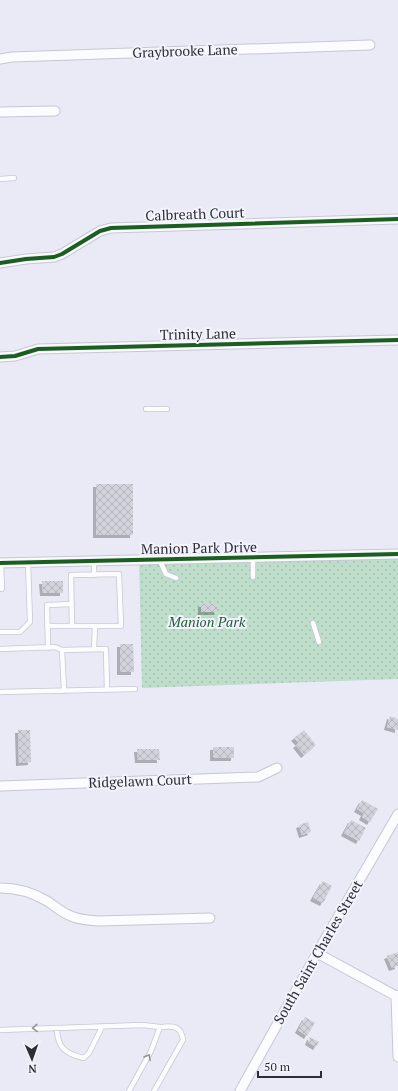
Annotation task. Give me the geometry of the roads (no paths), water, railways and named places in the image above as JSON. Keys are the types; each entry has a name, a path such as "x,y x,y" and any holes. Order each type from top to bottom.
{"street":[{"name":"Graybrooke Lane","path":"0,59 370,45"},
{"path":"0,112 55,111"},
{"name":"Calbreath Court","path":"0,263 54,257 62,254 100,231 111,228 398,219"},
{"name":"Trinity Lane","path":"0,357 15,356 38,349 398,340"},
{"name":"Manion Park Drive","path":"1,563 398,554"},
{"name":"Ridgelawn Court","path":"0,786 258,778 277,768"},
{"name":"South Saint Charles Street","path":"240,1091 317,953 398,814"},
{"path":"0,888 15,888 30,892 70,916 84,920 98,921 210,918"},
{"path":"317,953 397,996 398,1057"}],"lane":[{"path":"0,179 14,178"},
{"path":"146,409 167,409"},
{"path":"253,557 253,577"},
{"path":"159,559 166,574 176,578"},
{"path":"94,561 94,575"},
{"path":"0,632 20,632 30,622 28,562"},
{"path":"1,563 2,589"},
{"path":"47,626 72,626 121,626 119,574 71,575 72,626"},
{"path":"48,648 47,605 72,604"},
{"path":"313,623 319,642"},
{"path":"94,626 94,649"},
{"path":"0,649 55,647 62,650 106,649 107,690"},
{"path":"62,650 64,691"},
{"path":"0,692 135,689"},
{"path":"0,1030 142,1025 160,1027 169,1026 177,1028 182,1033 183,1040 154,1091"},
{"path":"57,1028 57,1039 61,1047 76,1056 84,1058 89,1053 102,1027"},
{"path":"129,1091 151,1051 160,1027"}],"park label":[{"name":"Manion Park","path":"207,622"}]}
